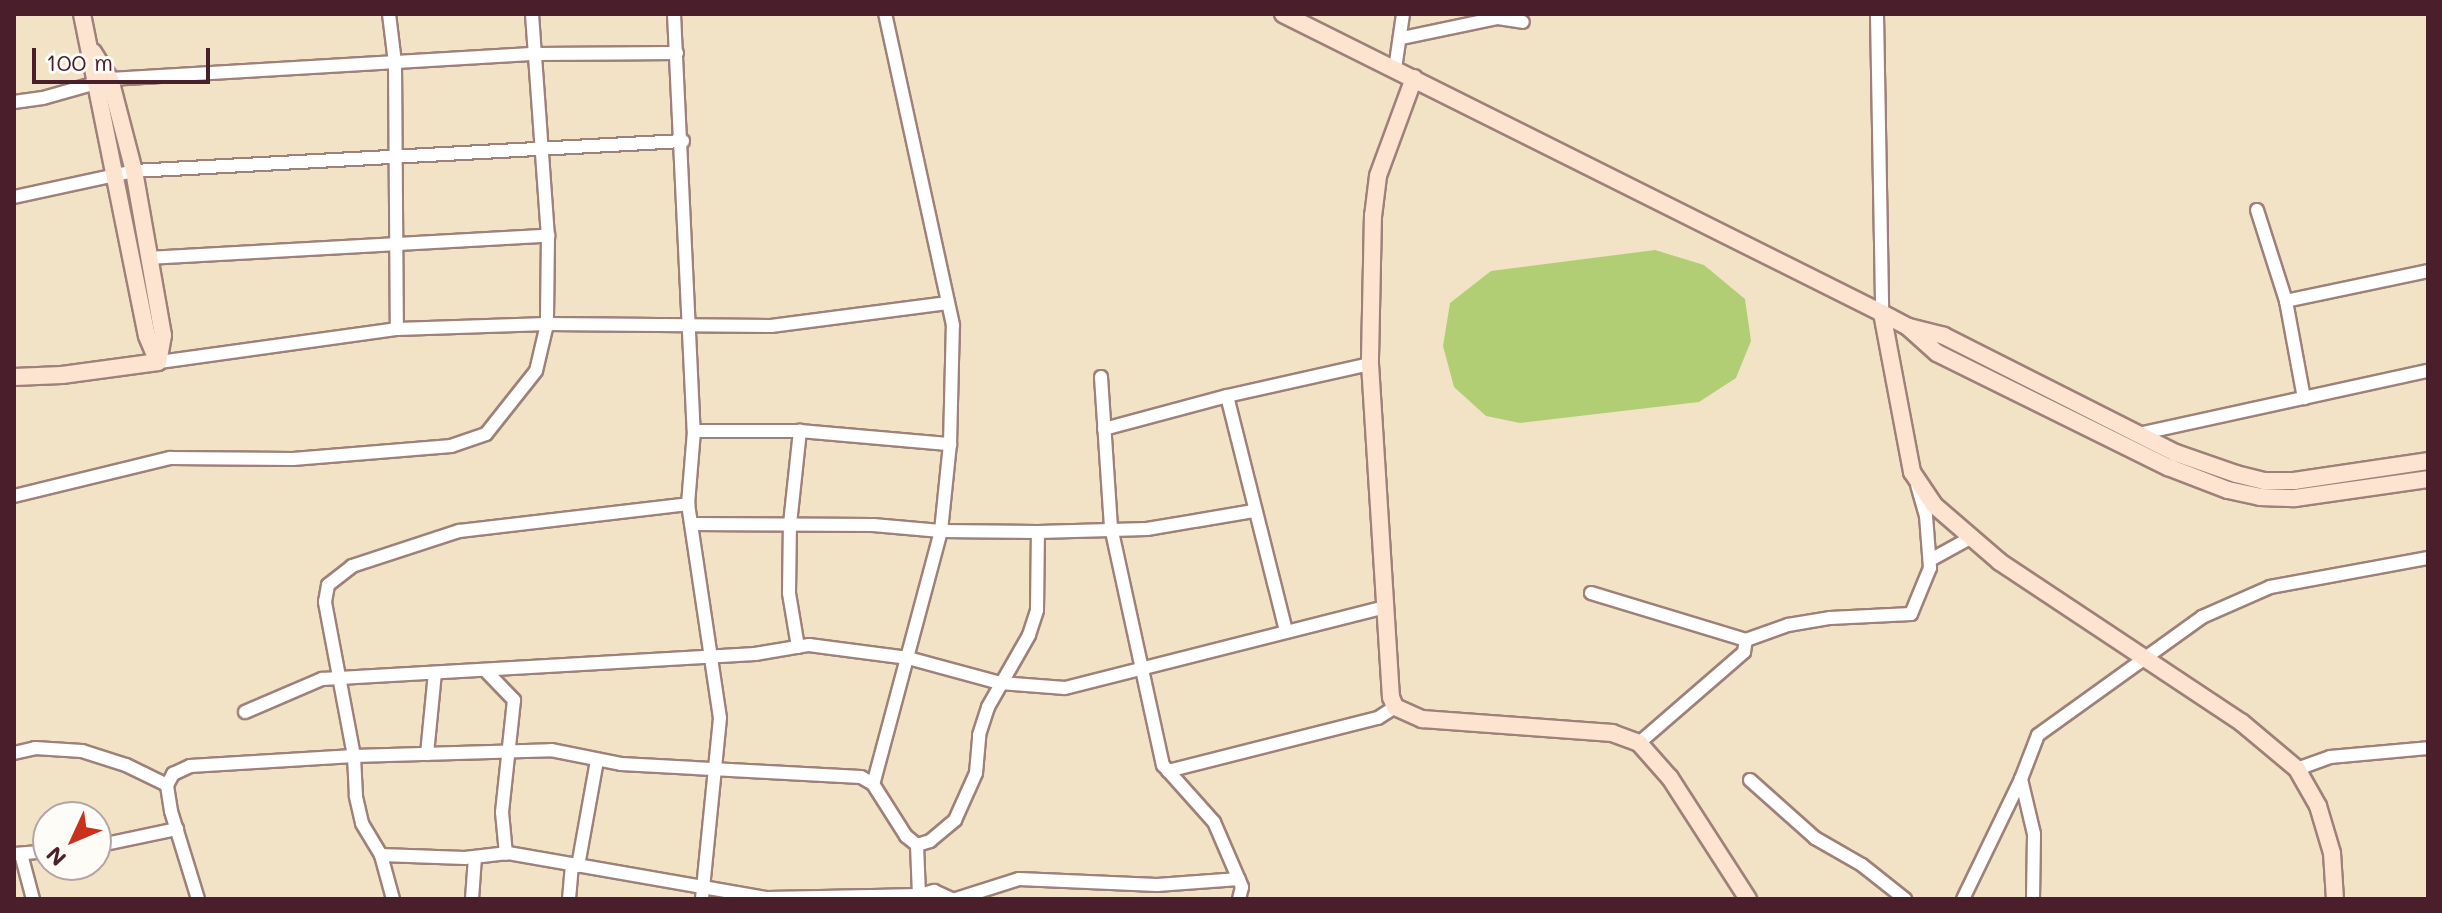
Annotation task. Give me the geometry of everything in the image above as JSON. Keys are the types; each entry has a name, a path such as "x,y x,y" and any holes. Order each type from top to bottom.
{"main road":[{"path":"82,14 90,47 134,171 163,335 158,362"},
{"path":"1283,14 1908,327 1944,336 2228,490 2260,497 2295,498 2428,479"},
{"path":"1414,78 1378,176 1373,215 1370,364 1391,697 1395,707 1422,719 1612,733 1639,743 1670,778 1748,899"},
{"path":"103,81 116,175 147,336 158,362"},
{"path":"1882,313 1912,472 1934,505 1970,538 2241,722 2297,769 2318,806 2332,853 2335,899"},
{"path":"14,377 62,375 158,362"},
{"path":"2135,442 2264,481 2331,478 2428,461"}],"street":[{"path":"389,14 395,63 397,329"},
{"path":"14,496 170,458 293,459 451,446 486,434 536,371 547,324 548,236 532,14"},
{"path":"674,14 683,141 687,324 694,431 688,504 720,718 703,894"},
{"path":"873,784 941,531 950,444 953,325 885,14"},
{"path":"1395,69 1402,38 1403,14"},
{"path":"1877,14 1882,313"},
{"path":"1402,38 1498,16 1523,22"},
{"path":"14,102 103,81 535,54 677,53"},
{"path":"14,197 134,171 683,141"},
{"path":"2257,210 2286,301 2304,398"},
{"path":"149,258 548,236"},
{"path":"2286,301 2428,271"},
{"path":"158,362 397,329 547,324 771,326 948,303"},
{"path":"1104,429 1227,396 1370,364"},
{"path":"2135,442 2304,398 2428,371"},
{"path":"1101,377 1111,527 1163,765 1214,822 1239,879 1239,899"},
{"path":"1227,396 1253,511 1286,631"},
{"path":"694,431 800,431 950,444"},
{"path":"798,647 789,593 790,524 800,431"},
{"path":"1591,593 1746,640 1788,625 1830,618 1911,614 1930,568 1926,516 1912,472"},
{"path":"393,899 381,855 362,823 356,796 354,756 337,679 325,602 328,585 352,566 459,531 688,504"},
{"path":"691,524 873,525 941,531 1038,532 1188,525 1253,511"},
{"path":"917,845 930,841 955,820 976,773 979,735 1000,683 1029,635 1037,610 1038,532"},
{"path":"1930,560 1970,538"},
{"path":"1963,899 2021,779 2038,735 2202,617 2270,587 2428,558"},
{"path":"245,712 322,679 709,657 798,647 846,648 908,658 1000,683 1065,688 1385,607"},
{"path":"1639,743 1744,652 1746,640"},
{"path":"485,670 514,700 502,812 506,854"},
{"path":"427,754 435,673"},
{"path":"1168,771 1378,718 1395,707"},
{"path":"14,753 35,748 82,751 126,765 167,785"},
{"path":"2297,769 2330,757 2428,748"},
{"path":"198,899 167,785 173,774 190,766 354,756 551,750 597,760 861,777 873,784 890,814 917,845 919,897"},
{"path":"569,899 597,760"},
{"path":"2021,779 2034,834 2033,899"},
{"path":"1750,780 1815,838 1862,865 1905,899"},
{"path":"112,843 177,829"},
{"path":"18,854 33,899"},
{"path":"381,855 475,857 506,854 575,865 703,894 767,898 919,897 934,891 954,899 1019,879 1157,885 1239,879"},
{"path":"472,899 475,857"}],"green space":[{"path":"1655,250 1704,265 1745,299 1751,341 1736,378 1699,402 1520,423 1486,416 1454,387 1443,346 1450,303 1491,271"}]}
